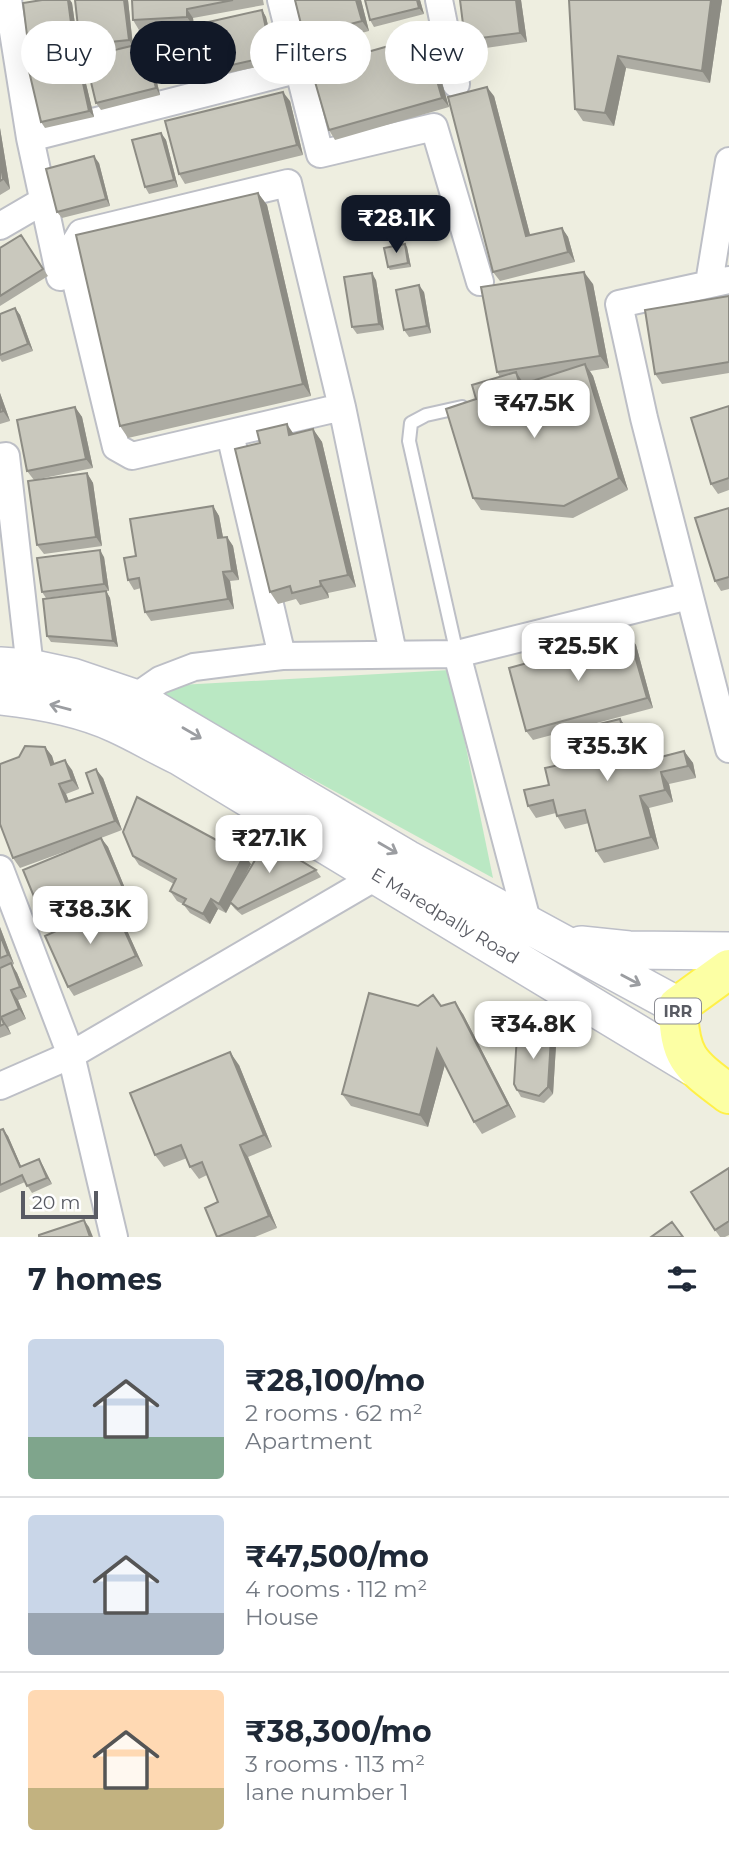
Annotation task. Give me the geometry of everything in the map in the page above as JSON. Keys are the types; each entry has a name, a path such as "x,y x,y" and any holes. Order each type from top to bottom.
{"main road":[{"name":"E Maredpally Road","path":"15,667 72,677 124,711 347,825 678,1006"},
{"name":"E Maredpally Road","path":"0,696 124,711 179,756 693,1067"},
{"path":"563,943 629,950 727,967"},
{"name":"IRR","path":"727,967 678,1006 679,1038 693,1067 729,1094"}],"street":[{"path":"8,0 30,138 63,292"},
{"path":"281,0 287,21"},
{"path":"439,0 443,21"},
{"path":"30,138 250,82"},
{"path":"304,84 320,154 435,127 480,282"},
{"path":"729,161 719,282 620,304 644,418 729,750"},
{"path":"342,407 132,456 116,447 69,253 81,233 288,183 342,407 393,653"},
{"path":"0,226 43,201"},
{"path":"230,434 282,656"},
{"path":"0,457 6,456 15,667"},
{"path":"124,711 160,680 194,667 282,656 457,654 689,596"},
{"path":"457,654 528,925"},
{"path":"0,869 71,1055 114,1237"},
{"path":"0,1086 71,1055 379,876"}],"lane":[{"path":"457,654 409,441 411,423 426,415 481,403"}],"green space":[{"path":"450,670 493,878 144,687"}],"building":[{"path":"68,0 71,21 25,21 23,3"},
{"path":"75,0 124,0 129,40 116,41 116,21 77,21"},
{"path":"132,0 233,0 187,9 187,17 133,20"},
{"path":"295,0 356,0 362,21 300,21"},
{"path":"365,0 417,0 419,8 370,20"},
{"path":"460,0 516,0 520,33 488,37 488,21 463,21"},
{"path":"569,0 711,0 702,71 618,56 605,113 575,109"},
{"path":"262,10 264,21 250,21 250,61 236,64 236,21 213,21"},
{"path":"130,46 130,84 155,84 156,88 96,103 91,84 116,84 116,50"},
{"path":"385,47 385,84 438,84 442,98 329,130 316,84 371,84 371,51"},
{"path":"32,84 83,84 89,111 41,122"},
{"path":"487,87 526,236 562,228 568,252 493,272 448,97"},
{"path":"283,92 297,145 179,174 165,121"},
{"path":"161,133 174,180 145,187 132,140"},
{"path":"94,156 106,199 57,212 46,169"},
{"path":"0,159 3,179 0,181"},
{"path":"258,193 303,384 120,426 76,235"},
{"path":"21,235 43,269 0,296 0,248"},
{"path":"405,244 408,263 388,267 384,248"},
{"path":"584,272 600,356 497,372 481,287"},
{"path":"372,273 379,324 352,327 344,277"},
{"path":"419,285 427,326 404,330 396,290"},
{"path":"729,296 729,362 655,374 645,310"},
{"path":"15,308 28,344 0,355 0,314"},
{"path":"585,364 619,478 564,506 473,498 446,409 476,399 472,385 516,372 520,385"},
{"path":"729,406 729,478 711,484 691,418"},
{"path":"75,407 86,459 27,471 17,420"},
{"path":"287,424 289,435 313,429 348,575 320,581 321,586 292,593 290,586 270,592 235,449 260,443 257,431"},
{"path":"87,473 96,537 37,545 28,481"},
{"path":"213,506 218,538 227,537 232,571 223,572 228,599 145,612 139,578 128,580 124,558 136,556 130,519"},
{"path":"729,508 729,577 715,581 695,518"},
{"path":"100,550 104,584 42,592 37,558"},
{"path":"106,591 113,641 47,636 43,599"},
{"path":"629,635 647,698 526,731 509,668"},
{"path":"620,719 628,748 653,742 657,758 684,751 688,766 661,772 665,790 640,796 651,837 596,851 585,810 557,816 553,800 528,806 524,790 549,785 545,768 573,762 566,732"},
{"path":"25,746 45,747 51,765 65,760 72,780 59,784 66,802 93,793 86,773 96,769 115,821 13,858 0,824 0,764 19,757"},
{"path":"137,797 244,855 219,904 211,899 203,914 183,904 186,899 170,891 176,879 133,856 123,832"},
{"path":"101,838 123,888 44,921 23,870"},
{"path":"267,840 316,870 238,909 230,902"},
{"path":"113,905 136,956 68,987 45,936"},
{"path":"0,935 8,955 0,958"},
{"path":"11,963 20,987 11,990 19,1009 1,1017 4,1024 0,1026 0,968"},
{"path":"369,993 418,1006 433,995 441,1006 455,1002 508,1105 474,1122 437,1049 420,1115 342,1094"},
{"path":"538,1027 548,1031 551,1038 548,1087 539,1096 517,1090 514,1084 517,1035 527,1028"},
{"path":"230,1052 264,1135 240,1145 269,1216 217,1237 205,1208 218,1202 202,1162 190,1167 181,1145 155,1155 130,1093"},
{"path":"3,1129 20,1167 39,1159 47,1178 27,1186 22,1175 0,1185 0,1130"},
{"path":"729,1168 729,1221 715,1230 691,1192"},
{"path":"84,1220 90,1237 39,1237 39,1235"},
{"path":"672,1222 683,1237 651,1237"}]}
